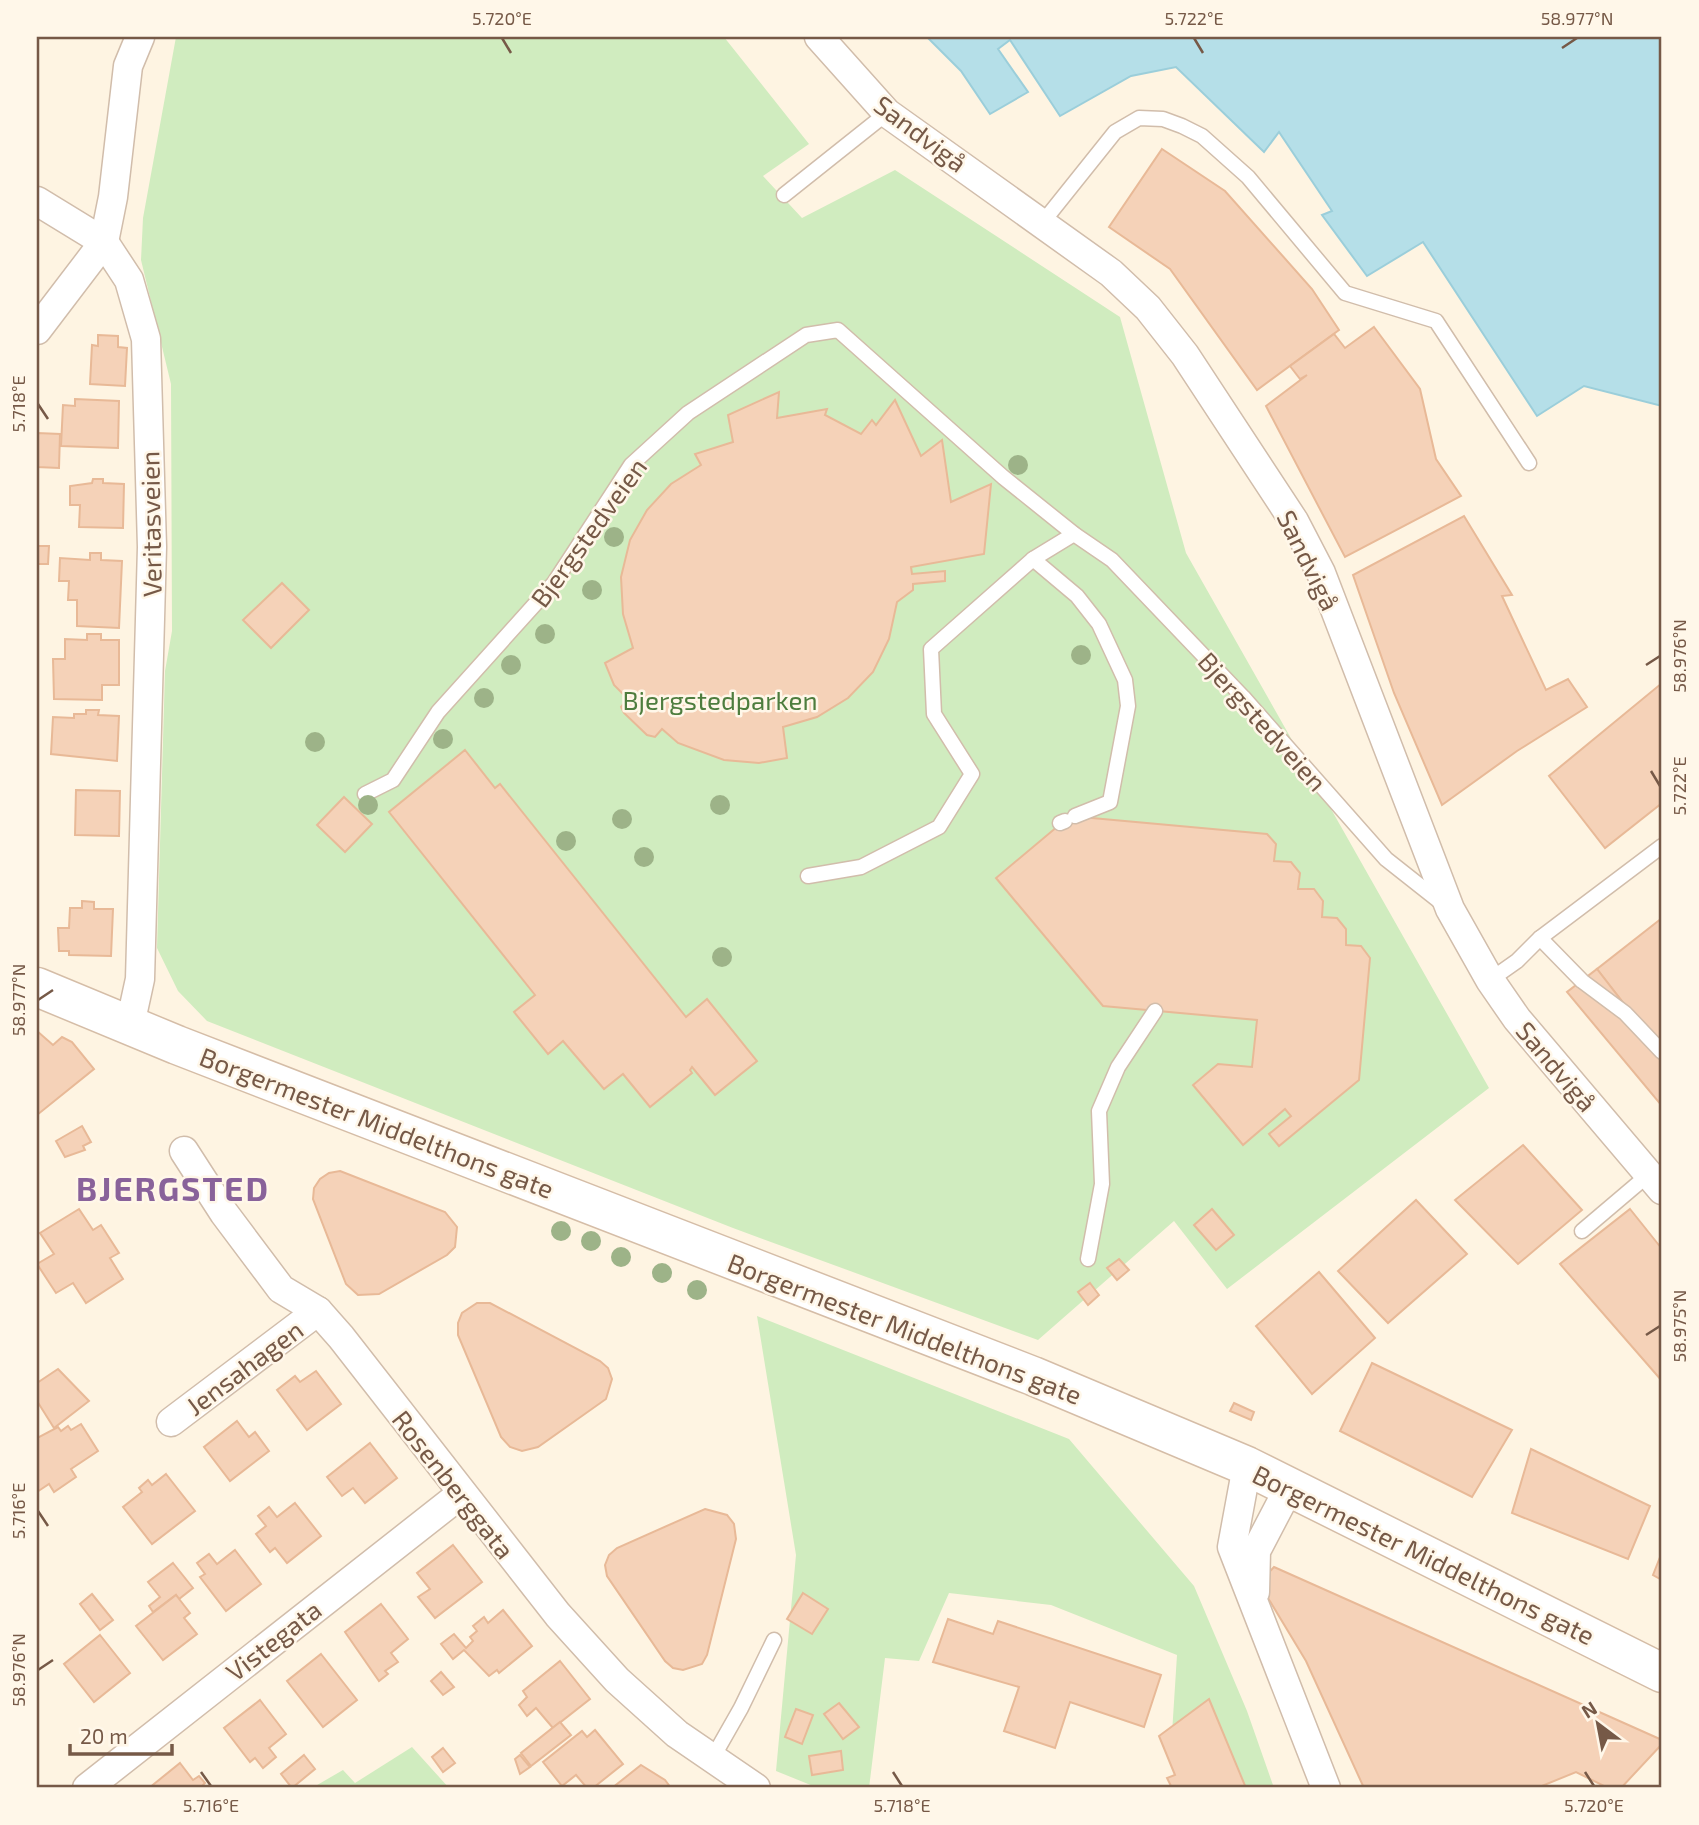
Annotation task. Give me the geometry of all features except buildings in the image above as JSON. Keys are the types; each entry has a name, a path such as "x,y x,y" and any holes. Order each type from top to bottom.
{"main road":[{"name":"Borgermester Middelthons gate","path":"37,987 1008,1367 1247,1466 1662,1672"}],"street":[{"path":"37,330 104,242 113,197 128,66 140,37"},
{"name":"Sandvigå","path":"819,37 887,113 1111,273 1148,308 1185,355 1294,521 1321,573 1450,909 1490,980 1558,1069 1655,1182"},
{"path":"37,201 104,242"},
{"name":"Veritasveien","path":"104,242 129,280 146,339 152,614 140,966 130,1025"},
{"name":"Rosenberggata","path":"184,1151 224,1213 281,1289 318,1311 341,1337 558,1615 617,1680 677,1734 756,1788"},
{"name":"Jensahagen","path":"171,1422 318,1311"},
{"path":"1247,1466 1232,1547 1326,1788"},
{"path":"1255,1606 1256,1551 1290,1486"},
{"name":"Vistegata","path":"87,1788 461,1494"}],"lane":[{"path":"784,195 887,113"},
{"path":"1042,222 1115,132 1139,118 1163,119 1182,126 1202,136 1248,177 1345,293 1436,321 1529,464"},
{"name":"Bjergstedveien","path":"365,794 393,780 438,712 554,583 631,465 688,413 806,335 838,330 1003,477 1074,534 1112,560 1243,697 1386,859 1450,909"},
{"path":"807,876 861,867 939,827 972,774 934,714 931,649 1032,559 1074,534"},
{"path":"1032,559 1077,596 1099,624 1122,672 1128,695 1110,802 1067,820"},
{"path":"1490,980 1517,961 1540,938 1662,846"},
{"path":"1540,938 1581,981 1625,1013 1662,1052"},
{"path":"1088,1259 1102,1184 1099,1111 1118,1067 1155,1011"},
{"path":"1582,1231 1655,1182"},
{"path":"712,1759 741,1708 774,1640"}],"green space":[{"name":"Bjergstedparken","path":"176,37 724,37 809,144 763,176 802,218 895,170 1120,317 1186,553 1489,1088 1227,1289 1174,1221 1038,1340 733,1228 207,1021 178,991 157,948 165,671 172,631 171,384 141,260 143,218"},
{"path":"757,1316 1069,1439 1194,1586 1247,1711 1274,1788 1193,1788 1171,1749 1177,1655 1051,1605 949,1593 919,1661 885,1658 869,1788 818,1788 776,1771 796,1555"},
{"path":"412,1747 449,1788 312,1788 343,1770 355,1783"}],"water":[{"path":"927,37 1662,37 1662,406 1584,386 1537,416 1423,242 1367,276 1322,215 1332,211 1279,132 1264,152 1176,67 1131,76 1060,116 1010,40 998,49 1028,92 990,114 961,71"}],"district":[{"name":"BJERGSTED","path":"173,1188"}]}
